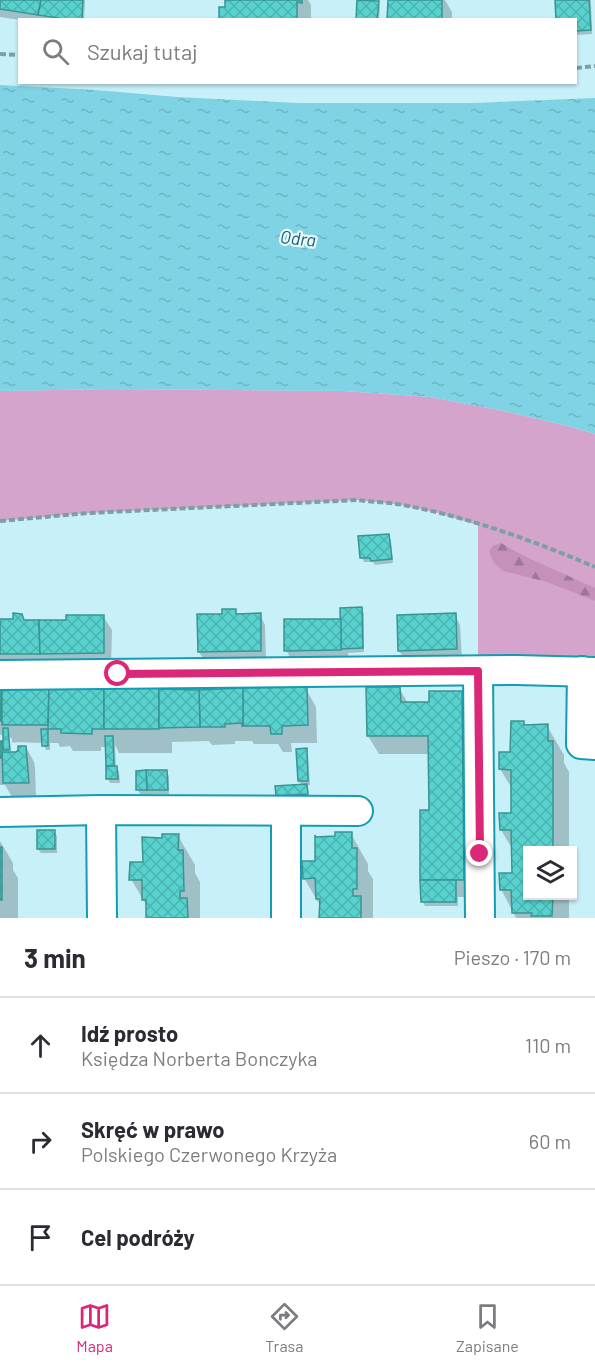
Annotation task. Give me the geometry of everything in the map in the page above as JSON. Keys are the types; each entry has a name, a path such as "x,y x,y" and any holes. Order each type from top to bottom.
{"street":[{"path":"478,671 480,918"},
{"path":"0,675 588,671 581,744 595,745"},
{"path":"101,810 102,918"},
{"path":"286,811 286,918"},
{"path":"0,812 358,811"}],"path":[{"path":"0,54 18,56"},
{"path":"577,68 595,66"},
{"path":"0,521 88,513 357,500 401,505 458,519 497,530 595,567"}],"shaded area":[{"path":"110,389 344,391 430,397 499,410 595,434 595,672 478,671 478,525 438,513 401,505 357,500 88,513 0,521 0,391"}],"green space":[{"path":"501,543 595,588 595,601 547,582 503,571 494,563 489,551 494,545"}],"water":[{"name":"Odra","path":"0,85 298,103 474,103 595,98 595,434 499,410 430,397 344,391 110,389 0,391"}],"building":[{"path":"0,0 41,0 38,15 0,9"},
{"path":"41,0 83,0 82,18 38,15"},
{"path":"225,0 302,0 302,3 297,2 297,18 219,18 219,7 225,7"},
{"path":"357,0 379,1 377,18 356,18"},
{"path":"388,0 442,0 442,18 387,18"},
{"path":"555,0 589,0 591,30 577,31 577,18 556,18"},
{"path":"389,534 392,559 371,561 370,558 360,558 358,536"},
{"path":"362,607 363,648 341,649 340,608"},
{"path":"222,609 236,609 236,614 261,613 261,651 198,652 197,614 222,614"},
{"path":"13,613 22,614 24,620 39,620 40,654 0,654 0,619 13,619"},
{"path":"456,613 457,649 398,651 397,615"},
{"path":"66,615 104,615 104,653 40,654 39,620 66,620"},
{"path":"284,619 341,619 341,650 284,651"},
{"path":"307,687 308,725 282,726 282,734 271,734 270,726 243,726 243,688"},
{"path":"366,687 400,687 401,702 429,702 429,691 462,691 464,880 420,880 420,810 429,810 428,736 367,736"},
{"path":"0,688 2,688 1,721 0,721"},
{"path":"2,688 49,688 48,725 2,725"},
{"path":"49,688 104,688 104,729 92,729 92,734 61,733 61,729 48,729"},
{"path":"104,688 159,688 159,729 104,729"},
{"path":"243,688 243,726 242,723 225,724 225,727 200,727 199,690"},
{"path":"159,689 199,690 200,727 159,728"},
{"path":"511,721 524,721 524,725 548,724 548,741 553,741 553,846 523,846 523,900 553,900 552,916 512,913 511,890 500,890 499,873 512,873 511,830 500,830 499,813 511,813 511,770 499,769 499,752 510,752"},
{"path":"3,728 8,728 10,750 3,750"},
{"path":"41,729 48,729 48,746 42,746"},
{"path":"105,736 113,736 114,766 106,766"},
{"path":"0,741 2,741 2,758 0,758"},
{"path":"18,746 26,746 29,783 3,783 2,752 16,752"},
{"path":"307,748 308,781 298,781 296,749"},
{"path":"106,766 117,766 118,779 106,779"},
{"path":"146,770 167,770 168,790 147,790"},
{"path":"146,770 147,790 136,790 136,771"},
{"path":"307,784 308,794 276,796 275,786"},
{"path":"37,830 55,830 55,849 37,849"},
{"path":"335,832 352,832 352,848 357,848 357,889 353,889 353,896 361,896 361,918 319,918 320,899 316,899 315,878 303,879 302,861 315,861 315,835 316,837 335,836"},
{"path":"162,834 179,834 178,850 183,850 184,891 180,891 180,898 187,898 188,918 146,918 146,900 142,900 142,880 129,880 130,862 143,862 142,837 162,838"},
{"path":"0,847 2,847 2,900 0,900"},
{"path":"420,880 456,880 456,902 421,902"}],"route":[{"path":"118,674 478,671 480,854"}]}
